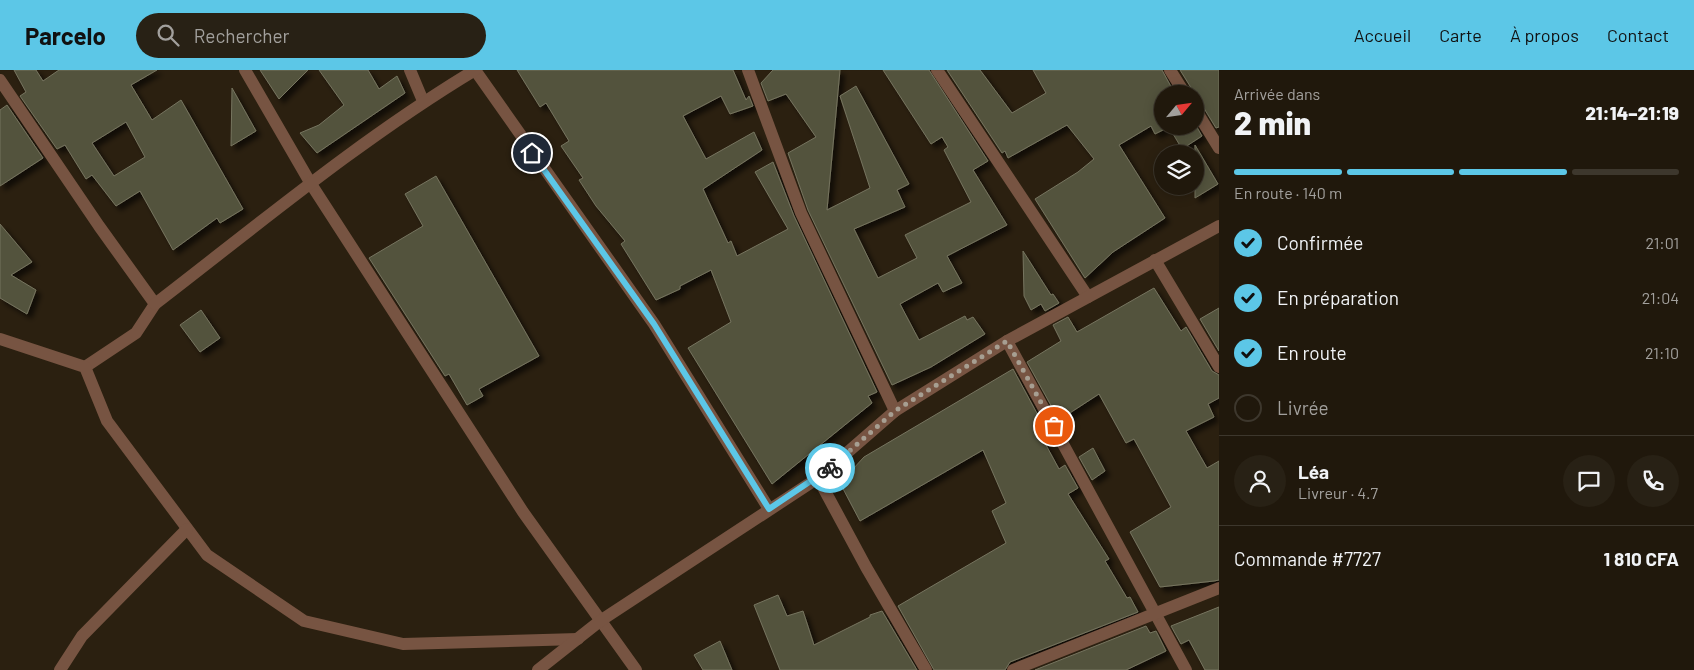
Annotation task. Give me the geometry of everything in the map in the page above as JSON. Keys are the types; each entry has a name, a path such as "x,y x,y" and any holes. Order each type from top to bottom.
{"street":[{"path":"245,70 311,184 523,512 636,670"},
{"path":"410,70 423,101"},
{"path":"85,368 136,333 155,304 311,184 423,101 475,70 654,324 769,509"},
{"path":"748,70 801,213 895,411"},
{"path":"937,70 1088,296"},
{"path":"1170,70 1179,85"},
{"path":"0,80 99,226 155,304"},
{"path":"1204,124 1219,148"},
{"path":"538,670 600,621 818,478 895,411 1007,341 1219,226"},
{"path":"1155,260 1219,367"},
{"path":"0,339 85,368 107,421 207,555 304,621 403,644 578,639"},
{"path":"1007,341 1186,670"},
{"path":"818,478 866,567 926,670"},
{"path":"60,670 82,636 187,529"},
{"path":"1013,670 1156,615 1219,588"}],"building":[{"path":"14,70 36,70 43,81 59,70 157,70 131,85 152,120 181,100 243,209 220,223 217,218 173,250 140,191 116,206 92,175 86,179 65,145 57,149 20,96 26,92","holes":["126,122 145,157 114,176 92,143"]},
{"path":"260,70 308,70 279,99"},
{"path":"319,70 368,70 379,89 397,76 405,93 317,153 300,133 319,125 344,105"},
{"path":"517,70 733,70 746,100 749,96 753,106 730,114 721,96 683,116 706,159 754,132 762,150 703,189 728,243 731,241 737,256 788,229 755,172 773,162 794,216 877,392 868,396 872,403 772,484 688,348 731,322 711,270 680,286 680,289 656,300 621,244 625,241 596,206 579,180 583,178 561,146 569,141 546,103 540,107"},
{"path":"773,70 840,70 827,210 870,188 840,96 856,86 909,184 897,190 905,207 854,229 878,278 917,258 905,235 971,202 944,150 948,147 942,137 931,144 883,70 929,70 988,161 973,170 1007,225 947,256 962,283 943,292 938,283 900,304 919,340 965,316 967,320 973,317 985,334 931,367 892,385 808,210 788,153 816,137 786,94 768,101 761,83"},
{"path":"947,70 980,70 1012,113 1046,93 1033,70 1162,70 1170,85 1154,85 1154,132 1151,126 1119,145 1165,218 1113,252 1085,278 1035,199 1078,172 1094,159 1067,125 1008,158 1005,151 1002,153"},
{"path":"1180,70 1219,70 1219,127 1216,128 1204,108 1204,85 1189,85"},
{"path":"232,88 256,131 231,146"},
{"path":"7,105 43,158 0,186 0,110"},
{"path":"1174,135 1202,136 1188,145 1180,145"},
{"path":"1204,160 1218,184 1204,193"},
{"path":"436,176 539,356 479,389 483,396 467,405 449,374 445,376 369,258 423,226 405,194"},
{"path":"0,224 32,262 11,275 36,290 27,314 0,298"},
{"path":"1023,251 1051,295 1053,294 1059,303 1045,311 1041,304 1031,310 1024,296"},
{"path":"1154,288 1181,331 1186,327 1212,371 1219,375 1219,398 1208,404 1214,417 1186,431 1207,468 1219,461 1219,580 1160,587 1130,532 1171,507 1134,439 1126,443 1099,394 1059,420 1027,362 1061,341 1053,325 1068,317 1077,332"},
{"path":"1219,308 1219,351 1200,319"},
{"path":"201,310 220,338 200,352 180,325"},
{"path":"1013,369 1046,430 1040,434 1059,469 1065,465 1078,488 1068,494 1109,559 1105,561 1127,598 1130,597 1138,612 1010,662 1005,670 934,670 898,606 1006,543 992,511 1006,503 983,450 860,521 840,483 864,457"},
{"path":"1093,448 1105,471 1092,480 1079,457"},
{"path":"778,595 787,616 803,611 814,645 870,617 870,615 882,611 917,670 780,670 754,605"},
{"path":"1219,607 1219,670 1205,670 1189,640 1181,644 1171,626"},
{"path":"1146,626 1150,633 1156,631 1166,651 1126,670 1035,670"},
{"path":"720,641 732,670 703,670 694,655"}],"way so far":[{"path":"830,468 895,411 1007,341 1054,426"}],"route":[{"path":"532,153 654,324 769,509 818,478 830,468"}]}
